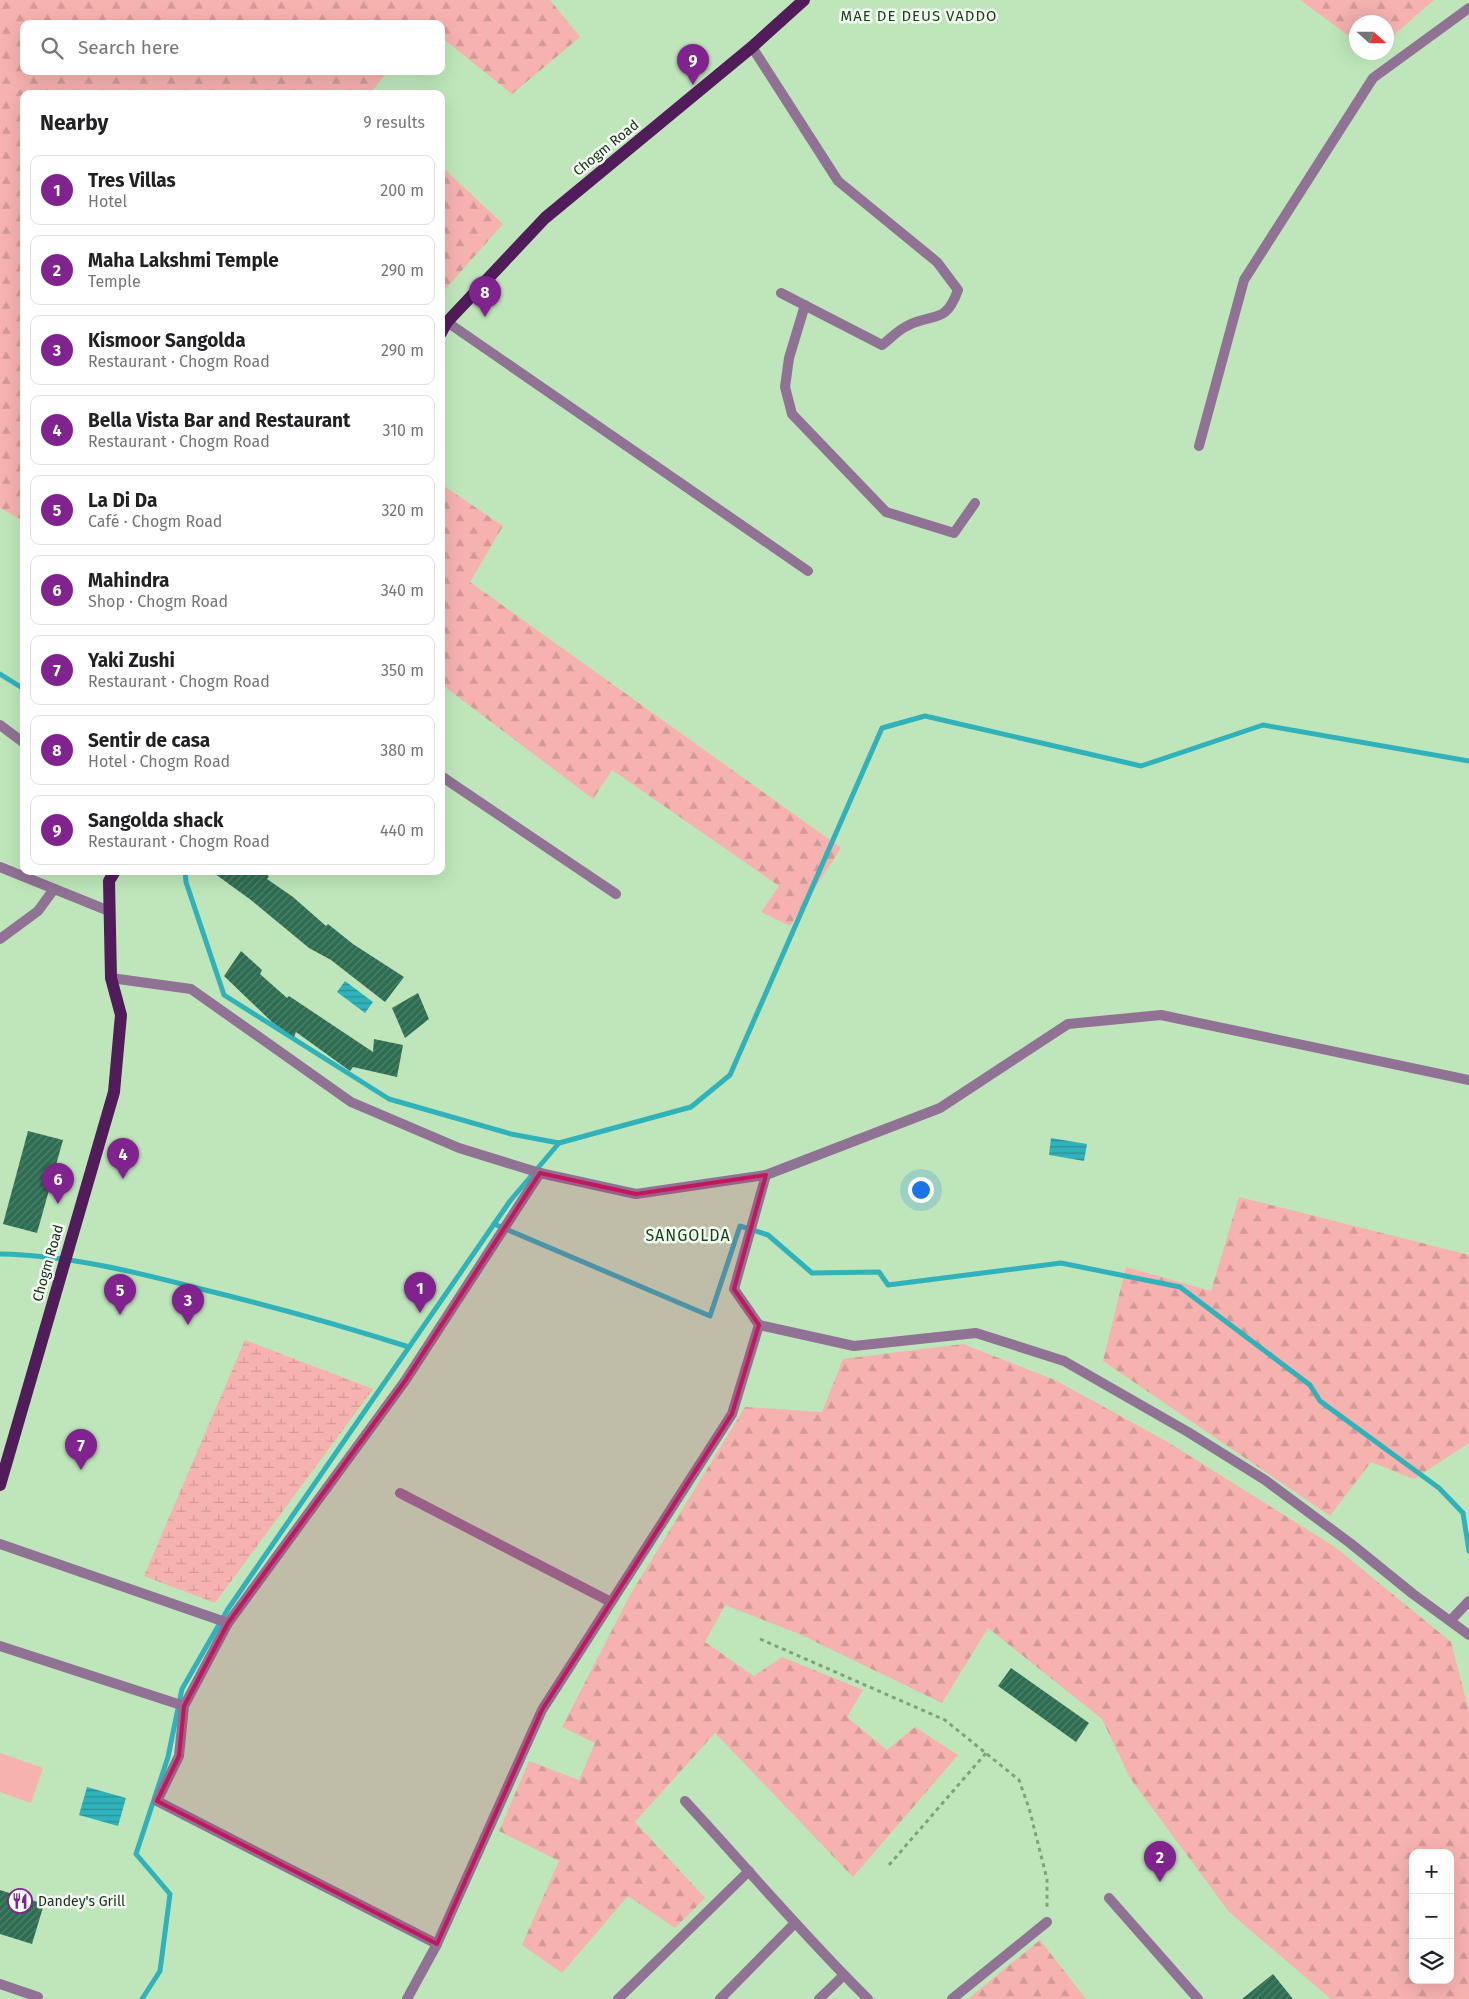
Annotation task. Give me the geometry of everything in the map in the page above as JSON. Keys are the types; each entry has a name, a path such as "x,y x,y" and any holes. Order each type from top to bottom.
{"main road":[{"name":"Chogm Road","path":"445,327 545,218 752,48 804,0"},
{"name":"Chogm Road","path":"0,1485 4,1459 114,1092 121,1015 111,978 109,881 112,875"}],"street":[{"path":"1199,446 1244,280 1374,78 1469,8"},
{"path":"752,48 838,182 937,262 958,290 953,305 940,316 907,325 882,346 781,293"},
{"path":"804,305 789,358 785,387 792,414 886,512 954,533 975,503"},
{"path":"445,329 808,571"},
{"path":"0,725 20,740"},
{"path":"445,779 616,894"},
{"path":"0,867 109,912"},
{"path":"0,940 38,911 54,889"},
{"path":"111,978 191,989 351,1102 459,1148 540,1173 636,1194 766,1175 940,1108 1068,1024 1161,1015 1469,1080"},
{"path":"437,1944 157,1801 178,1756 184,1706 228,1623 405,1381 540,1173"},
{"path":"766,1175 734,1289 760,1324 854,1346 976,1333 1064,1361 1188,1432 1265,1480 1469,1635"},
{"path":"407,1999 437,1944 542,1710 732,1414 760,1324"},
{"path":"400,1493 612,1602"},
{"path":"0,1544 228,1623"},
{"path":"1451,1620 1469,1601"},
{"path":"0,1646 184,1706"},
{"path":"685,1801 794,1924 868,1999"},
{"path":"618,1999 749,1871"},
{"path":"1109,1898 1198,1999"},
{"path":"952,1999 1047,1922"},
{"path":"720,1999 794,1924"},
{"path":"819,1999 844,1975"},
{"path":"0,1984 38,1997"}],"path":[{"path":"760,1639 945,1720 1019,1780 1029,1808 1047,1879 1047,1922"},
{"path":"889,1865 986,1752"}],"highlighted area":[{"path":"540,1173 636,1194 766,1175 734,1289 759,1325 732,1414 542,1710 437,1944 157,1801 179,1756 184,1706 228,1623 405,1381"}],"green space":[{"path":"0,0 550,0 580,37 512,94 445,40 445,20 20,20 20,75 385,75 373,90 20,90 20,519 0,508"},
{"path":"1300,0 1434,0 1394,35 1394,15 1349,15 1349,36"},
{"path":"445,170 503,224 445,289"},
{"path":"445,487 503,526 470,582 841,848 790,926 761,912 779,886 612,770 593,799 445,687"},
{"path":"1239,1197 1469,1255 1469,1443 1414,1479 1371,1462 1330,1516 1103,1361 1126,1267 1211,1291"},
{"path":"245,1340 373,1389 215,1603 144,1576"},
{"path":"963,1344 1055,1380 1166,1441 1335,1547 1451,1642 1469,1711 1469,1999 1331,1999 1229,1912 1130,1778 1102,1719 988,1628 942,1703 799,1634 725,1605 705,1642 754,1676 782,1657 863,1690 847,1717 887,1750 915,1727 958,1755 853,1877 715,1733 635,1822 705,1898 675,1928 628,1896 562,1973 522,1945 559,1861 499,1831 529,1761 579,1780 595,1743 562,1727 630,1595 745,1407 822,1412 843,1359"},
{"path":"0,1753 43,1768 31,1803 0,1792"},
{"path":"1040,1940 1086,1999 968,1999"}],"water":[{"path":"345,981 373,1002 365,1013 337,992"},
{"path":"1051,1138 1087,1144 1084,1161 1049,1155"},
{"path":"87,1787 126,1798 118,1826 79,1815"}],"building":[{"path":"217,875 267,875 269,876 267,879 293,897 326,926 328,924 353,944 404,977 385,1002 331,960 309,948 251,900"},
{"path":"241,951 262,970 260,974 287,998 289,996 373,1052 374,1039 403,1045 397,1077 353,1067 350,1071 296,1032 294,1037 272,1022 224,976"},
{"path":"418,993 429,1019 405,1038 392,1008"},
{"path":"28,1131 63,1140 37,1233 3,1224"},
{"path":"1011,1668 1089,1723 1076,1742 998,1686"},
{"path":"0,1890 44,1904 32,1944 0,1934"},
{"path":"1273,1974 1293,1999 1242,1999"}],"waterway":[{"path":"0,674 20,686"},
{"path":"185,875 186,882 224,995 389,1099 511,1134 559,1143 691,1107 730,1075 882,728 925,716 1141,766 1263,725 1469,761"},
{"path":"142,1999 160,1971 170,1894 136,1854 168,1757 182,1689 228,1609 510,1201 559,1143"},
{"path":"494,1224 710,1316 740,1226 768,1235 812,1273 879,1272 888,1285 1061,1263 1180,1287 1310,1385 1320,1401 1439,1488 1463,1513 1469,1551"},
{"path":"0,1254 76,1261 127,1271 279,1309 409,1347"}],"place":[{"name":"Sangolda shack","path":"693,85"},
{"name":"Sentir de casa","path":"485,317"},
{"name":"Bella Vista Bar and Restaurant","path":"123,1179"},
{"name":"Mahindra","path":"58,1204"},
{"name":"Tres Villas","path":"420,1313"},
{"name":"La Di Da","path":"120,1315"},
{"name":"Kismoor Sangolda","path":"188,1325"},
{"name":"Yaki Zushi","path":"81,1470"},
{"name":"Maha Lakshmi Temple","path":"1160,1882"},
{"name":"Dandey's Grill","path":"20,1901"}],"district":[{"name":"MAE DE DEUS VADDO","path":"919,16"},
{"name":"SANGOLDA","path":"688,1235"}]}
